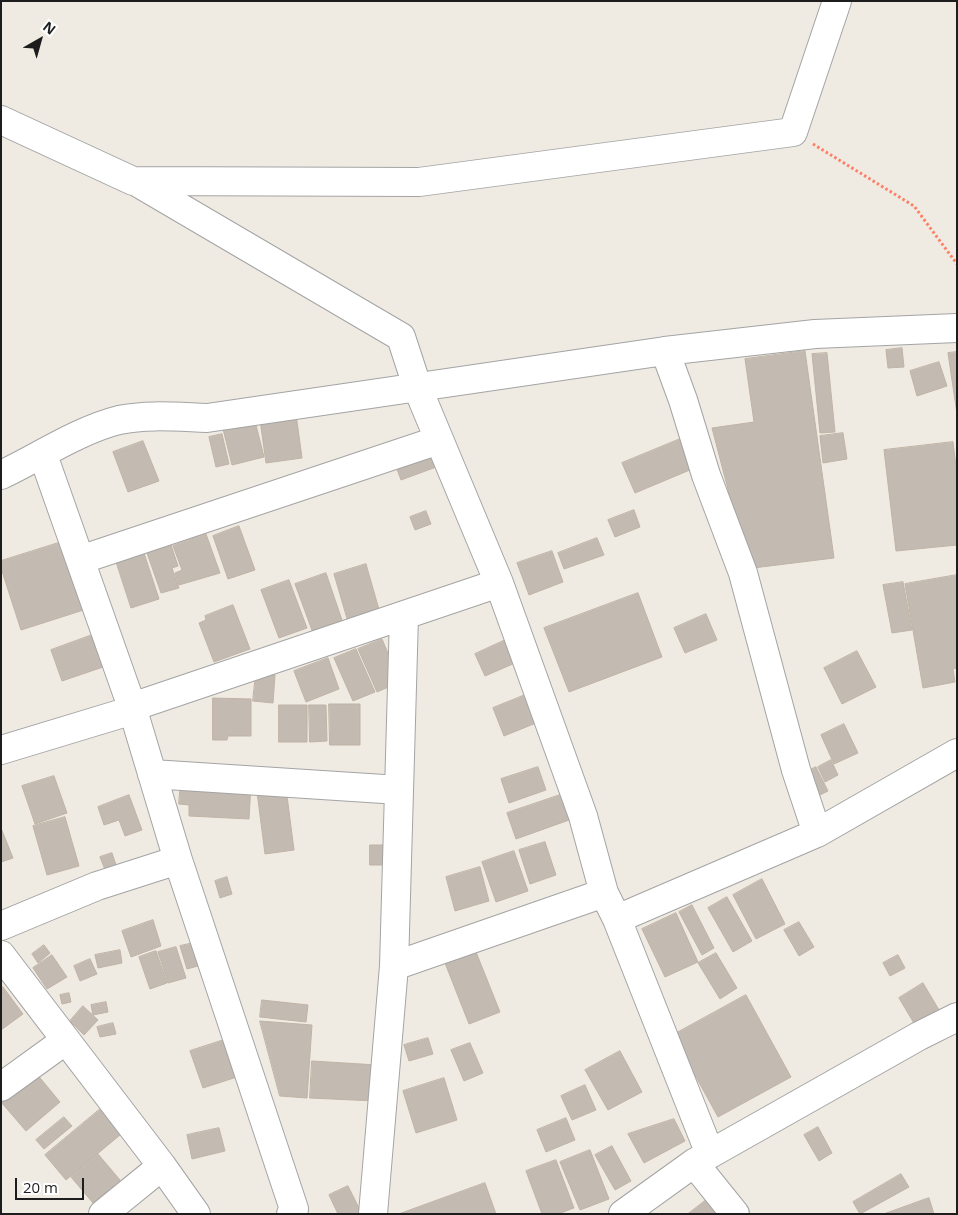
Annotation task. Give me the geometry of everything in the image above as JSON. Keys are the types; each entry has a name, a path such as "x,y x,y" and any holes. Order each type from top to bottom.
{"street":[{"path":"133,181 419,182 793,132 838,1"},
{"path":"1,120 133,181 401,337 418,389 499,583 583,816 604,893 617,919 702,1159 735,1214"},
{"path":"1,475 43,455 84,432 119,420 151,416 207,418 418,389 665,351 815,334 957,328"},
{"path":"665,351 683,400 706,475 742,574 796,770 817,833"},
{"path":"80,560 439,440"},
{"path":"43,455 132,707 178,860 294,1212"},
{"path":"1,750 120,714 132,707 499,583"},
{"path":"373,1214 394,966 404,616"},
{"path":"617,919 817,833 957,754"},
{"path":"152,774 399,790"},
{"path":"1,926 98,886 178,860"},
{"path":"394,966 604,893"},
{"path":"1,955 162,1166 196,1214"},
{"path":"623,1214 702,1159 919,1036 957,1017"},
{"path":"1,1086 66,1040"},
{"path":"103,1214 162,1166"}],"path":[{"path":"793,132 914,206 957,264"}],"building":[{"path":"902,348 904,367 888,368 886,350"},
{"path":"805,351 834,558 753,568 748,566 712,428 754,422 745,359"},
{"path":"957,352 957,414 948,353"},
{"path":"827,353 835,432 820,433 812,354"},
{"path":"939,362 947,386 917,396 910,371"},
{"path":"296,414 302,458 266,463 260,420"},
{"path":"254,417 264,457 232,465 222,425"},
{"path":"843,433 847,459 823,463 820,436"},
{"path":"222,434 229,464 216,467 209,437"},
{"path":"685,437 697,467 635,493 622,463"},
{"path":"143,441 159,481 128,492 113,452"},
{"path":"953,442 957,474 957,545 896,551 884,450"},
{"path":"433,451 439,466 401,480 395,464"},
{"path":"634,510 640,527 615,537 608,520"},
{"path":"426,511 431,524 415,530 410,517"},
{"path":"239,526 255,570 228,579 213,536"},
{"path":"206,534 220,573 179,585 175,573 182,570 173,546"},
{"path":"597,538 604,555 564,569 558,553"},
{"path":"71,539 93,607 21,630 1,568 1,561"},
{"path":"171,545 178,566 172,568 179,588 161,593 147,553"},
{"path":"552,551 563,582 529,595 517,563"},
{"path":"144,553 159,599 131,608 116,562"},
{"path":"366,564 380,613 348,622 334,574"},
{"path":"326,573 343,623 313,633 295,584"},
{"path":"957,575 957,668 953,669 955,682 923,688 905,584"},
{"path":"289,580 307,628 279,638 261,590"},
{"path":"903,582 912,630 892,633 883,585"},
{"path":"638,593 662,657 569,692 544,628"},
{"path":"233,605 250,649 214,662 199,623 206,620 205,616"},
{"path":"706,614 717,640 685,653 674,628"},
{"path":"95,634 106,666 62,681 51,650"},
{"path":"512,637 522,660 485,676 475,654"},
{"path":"382,639 400,682 377,692 358,649"},
{"path":"356,649 375,692 353,701 334,658"},
{"path":"857,651 876,687 842,704 824,668"},
{"path":"328,658 339,689 306,702 294,671"},
{"path":"256,673 275,675 273,703 253,701"},
{"path":"530,693 541,721 504,736 493,708"},
{"path":"213,698 251,699 251,736 228,736 227,740 213,740"},
{"path":"329,704 360,704 360,745 330,745"},
{"path":"279,705 307,705 307,742 279,742"},
{"path":"309,705 326,705 327,741 310,742"},
{"path":"844,724 858,753 834,764 821,735"},
{"path":"831,760 838,775 825,782 818,767"},
{"path":"538,767 546,790 509,803 501,779"},
{"path":"816,767 828,791 818,796 806,772"},
{"path":"54,776 67,813 35,824 22,786"},
{"path":"181,781 251,784 249,819 189,816 189,805 179,804"},
{"path":"286,788 294,850 265,854 257,792"},
{"path":"563,794 572,819 516,839 507,813"},
{"path":"129,795 142,830 125,836 119,820 104,825 98,807"},
{"path":"65,817 79,866 47,875 33,826"},
{"path":"1,828 13,858 1,862"},
{"path":"545,842 556,875 530,884 519,850"},
{"path":"370,845 383,845 382,865 370,865"},
{"path":"514,851 528,891 496,902 482,862"},
{"path":"112,853 118,871 107,875 100,857"},
{"path":"480,867 489,901 455,911 446,877"},
{"path":"227,877 232,894 220,898 215,881"},
{"path":"762,879 785,924 756,939 733,895"},
{"path":"727,897 752,941 733,952 708,908"},
{"path":"692,905 714,948 702,955 679,912"},
{"path":"676,913 698,962 665,977 642,929"},
{"path":"153,920 161,946 131,957 122,931"},
{"path":"799,922 814,947 799,956 784,930"},
{"path":"198,942 205,964 187,969 180,946"},
{"path":"44,945 50,953 38,963 32,954"},
{"path":"176,947 186,978 168,983 158,952"},
{"path":"120,950 122,963 98,968 95,955"},
{"path":"156,951 167,983 150,989 139,957"},
{"path":"476,952 500,1012 469,1024 445,963"},
{"path":"716,953 737,988 720,999 698,963"},
{"path":"52,955 67,977 47,989 33,968"},
{"path":"898,955 905,968 890,976 883,963"},
{"path":"90,959 97,974 80,981 74,966"},
{"path":"923,983 939,1010 915,1025 899,998"},
{"path":"3,987 23,1014 1,1030 1,988"},
{"path":"69,993 71,1002 62,1004 60,995"},
{"path":"746,995 791,1077 718,1117 673,1035"},
{"path":"262,1000 308,1005 306,1022 260,1017"},
{"path":"106,1002 108,1012 93,1015 91,1005"},
{"path":"83,1006 98,1020 84,1035 70,1021"},
{"path":"260,1021 312,1025 307,1098 280,1096"},
{"path":"113,1023 116,1034 100,1037 97,1027"},
{"path":"428,1038 433,1054 409,1061 404,1045"},
{"path":"227,1039 240,1076 203,1088 190,1051"},
{"path":"470,1043 483,1073 464,1081 451,1050"},
{"path":"620,1051 642,1092 608,1110 585,1070"},
{"path":"312,1061 377,1065 375,1101 310,1098"},
{"path":"36,1073 60,1102 26,1131 1,1102"},
{"path":"444,1078 457,1120 416,1133 403,1091"},
{"path":"585,1085 596,1110 572,1120 561,1096"},
{"path":"105,1105 126,1130 66,1180 45,1155"},
{"path":"64,1117 72,1126 44,1149 36,1140"},
{"path":"566,1118 575,1140 546,1152 537,1130"},
{"path":"674,1119 685,1141 644,1163 628,1134"},
{"path":"818,1127 832,1153 819,1161 804,1135"},
{"path":"219,1128 225,1151 192,1159 187,1135"},
{"path":"612,1146 631,1181 615,1190 595,1155"},
{"path":"590,1150 609,1199 580,1210 560,1162"},
{"path":"98,1154 120,1180 93,1203 71,1177"},
{"path":"556,1160 574,1208 558,1214 542,1214 526,1171"},
{"path":"901,1174 909,1187 860,1214 853,1202"},
{"path":"485,1183 496,1214 399,1214"},
{"path":"348,1186 362,1214 338,1214 329,1195"},
{"path":"710,1197 723,1214 688,1214"},
{"path":"929,1198 934,1214 884,1214"}]}
